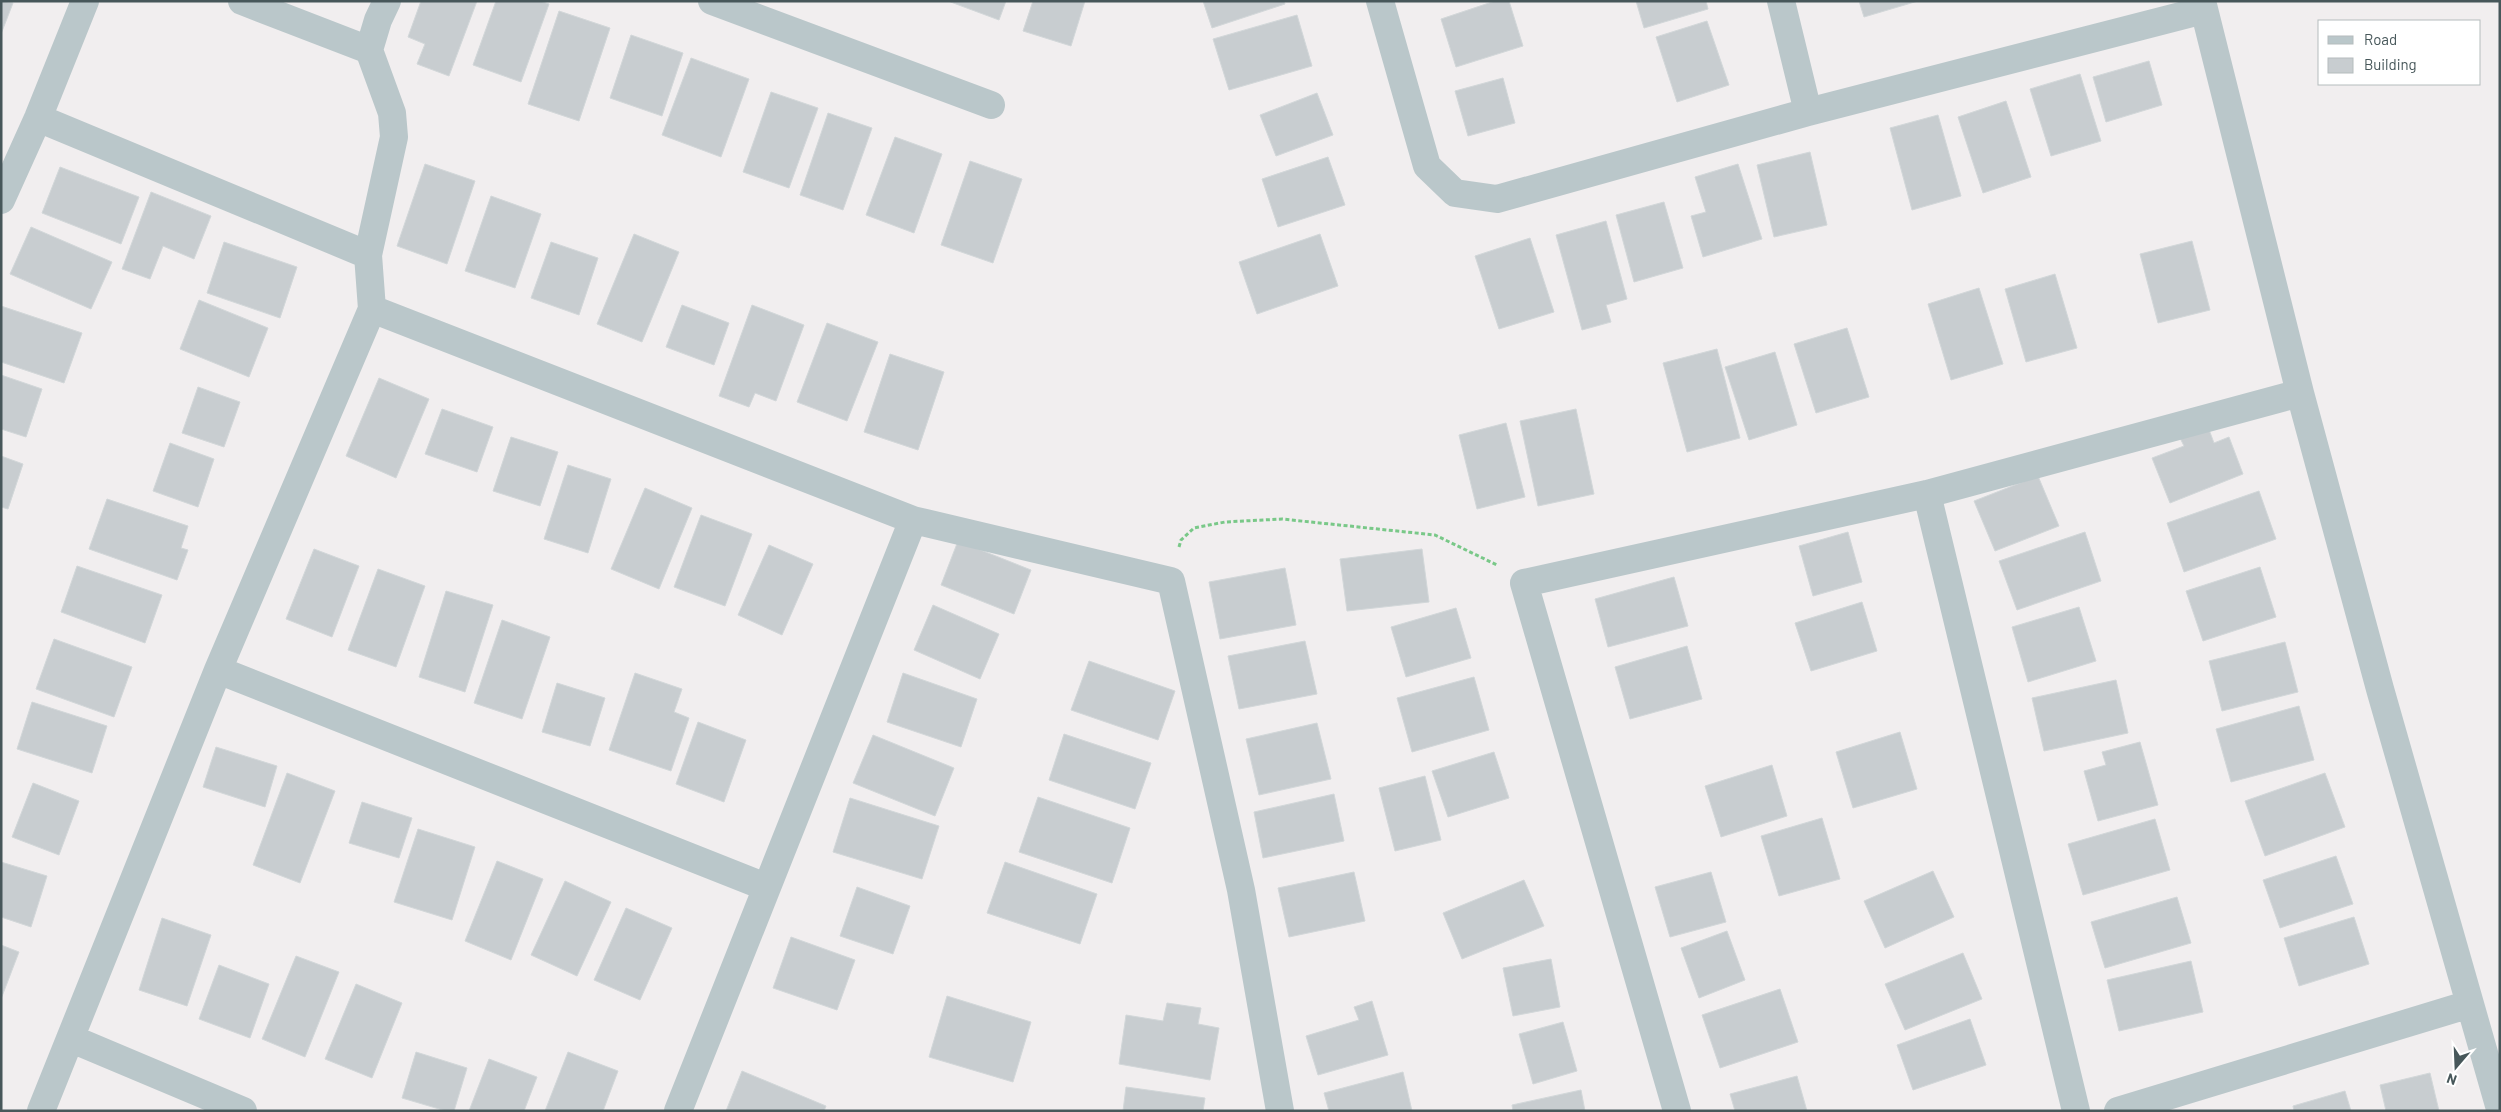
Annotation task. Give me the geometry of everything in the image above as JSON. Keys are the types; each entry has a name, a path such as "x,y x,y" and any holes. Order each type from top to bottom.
{"street":[{"path":"1,200 9,161 38,118 85,1"},
{"path":"242,1 369,50"},
{"path":"42,1111 218,670 372,309 368,255 394,137 392,113 369,50 378,20 388,1"},
{"path":"712,1 991,105"},
{"path":"1380,1 1427,166 1455,193 1497,199 1808,112 2203,6 2300,393 2380,689 2500,1109"},
{"path":"1781,1 1808,112"},
{"path":"38,118 368,255"},
{"path":"372,309 913,520 1170,581 1241,890 1280,1111"},
{"path":"1677,1111 1524,583 1927,494 2300,393"},
{"path":"1927,494 2076,1111"},
{"path":"678,1111 913,520"},
{"path":"218,670 766,887"},
{"path":"2118,1111 2470,1004"},
{"path":"72,1039 243,1111"}],"path":[{"path":"1170,581 1181,540 1194,528 1225,522 1282,519 1435,535 1487,558 1524,583"}],"building":[{"path":"1,1 13,3 1,34"},
{"path":"421,1 477,1 449,76 417,64 425,44 408,37"},
{"path":"496,1 540,1 549,4 521,82 473,65"},
{"path":"948,1 1006,1 999,20"},
{"path":"1033,1 1085,1 1071,46 1023,31"},
{"path":"1203,1 1284,1 1285,4 1212,28"},
{"path":"1495,1 1509,1 1523,46 1456,67 1441,19"},
{"path":"1636,1 1706,1 1708,9 1644,28"},
{"path":"1859,1 1918,1 1864,17"},
{"path":"559,11 610,28 579,121 528,104"},
{"path":"1297,15 1312,66 1229,90 1213,39"},
{"path":"1707,21 1729,85 1677,102 1656,37"},
{"path":"631,35 683,53 662,116 610,98"},
{"path":"691,58 749,79 721,157 662,135"},
{"path":"2149,61 2162,105 2106,122 2093,77"},
{"path":"2080,74 2101,141 2051,156 2030,89"},
{"path":"1503,78 1515,123 1468,136 1455,91"},
{"path":"771,92 818,108 789,188 743,172"},
{"path":"1317,93 1333,135 1276,156 1260,115"},
{"path":"2006,101 2031,177 1983,193 1958,117"},
{"path":"828,113 872,128 843,210 800,195"},
{"path":"1938,115 1961,196 1912,210 1890,128"},
{"path":"895,137 942,154 914,233 866,215"},
{"path":"1810,152 1827,225 1774,237 1757,165"},
{"path":"1328,157 1345,205 1278,227 1262,179"},
{"path":"970,161 1022,179 993,263 941,245"},
{"path":"425,164 475,181 447,264 397,246"},
{"path":"1738,164 1762,239 1703,257 1691,216 1706,212 1695,177"},
{"path":"60,167 139,197 121,244 42,213"},
{"path":"151,192 211,216 194,259 163,246 150,279 122,269"},
{"path":"491,196 541,214 515,288 465,271"},
{"path":"1664,202 1683,268 1634,282 1616,215"},
{"path":"1606,221 1627,299 1606,305 1611,322 1582,330 1556,235"},
{"path":"31,227 112,262 91,309 10,274"},
{"path":"634,234 679,252 642,342 597,324"},
{"path":"1320,234 1338,286 1257,314 1239,262"},
{"path":"1530,238 1554,312 1499,329 1475,256"},
{"path":"2192,241 2210,310 2158,323 2140,254"},
{"path":"224,242 297,267 280,318 207,293"},
{"path":"551,242 598,258 579,315 531,298"},
{"path":"2055,274 2077,348 2026,362 2005,289"},
{"path":"1979,288 2003,364 1951,380 1928,304"},
{"path":"199,300 268,328 249,377 180,349"},
{"path":"682,305 729,323 714,365 666,347"},
{"path":"752,305 804,325 776,401 755,393 749,407 719,396"},
{"path":"1,306 82,333 64,383 1,362"},
{"path":"827,323 878,342 847,421 797,402"},
{"path":"1847,328 1869,397 1816,413 1794,344"},
{"path":"1717,349 1740,438 1687,452 1663,363"},
{"path":"1775,352 1797,425 1749,440 1725,367"},
{"path":"890,354 944,372 918,450 864,432"},
{"path":"1,375 42,389 26,437 1,429"},
{"path":"379,378 429,399 396,478 346,456"},
{"path":"198,387 240,402 224,447 182,433"},
{"path":"442,409 493,427 477,472 425,454"},
{"path":"1576,409 1594,494 1538,506 1520,421"},
{"path":"1506,423 1525,497 1477,509 1459,435"},
{"path":"2208,427 2214,443 2229,437 2243,474 2170,503 2152,458 2184,446 2180,438"},
{"path":"511,437 558,452 540,506 493,491"},
{"path":"170,443 214,459 198,507 153,491"},
{"path":"1,456 23,464 8,509 1,507"},
{"path":"568,465 611,479 588,553 544,539"},
{"path":"2038,476 2059,526 1995,551 1974,501"},
{"path":"645,488 692,508 659,589 611,569"},
{"path":"2259,491 2276,539 2184,572 2167,523"},
{"path":"107,499 188,526 181,548 188,550 177,580 89,549"},
{"path":"701,515 752,534 725,606 674,587"},
{"path":"1848,532 1862,582 1813,596 1799,546"},
{"path":"2085,532 2101,581 2017,610 1999,561"},
{"path":"958,541 1031,570 1014,614 941,585"},
{"path":"769,545 813,564 782,635 738,615"},
{"path":"314,549 359,566 332,637 286,619"},
{"path":"1422,549 1429,602 1347,611 1340,559"},
{"path":"77,566 162,595 145,643 61,612"},
{"path":"2260,567 2276,617 2203,641 2186,591"},
{"path":"1285,568 1296,625 1220,639 1209,582"},
{"path":"378,569 425,586 396,667 348,650"},
{"path":"1674,577 1688,626 1608,647 1595,599"},
{"path":"446,591 493,605 465,692 419,677"},
{"path":"1862,602 1877,651 1811,671 1795,623"},
{"path":"933,605 999,634 980,679 914,650"},
{"path":"2079,607 2096,661 2028,682 2012,627"},
{"path":"1456,608 1471,658 1406,677 1391,627"},
{"path":"502,620 550,637 522,719 474,703"},
{"path":"54,639 132,667 114,717 36,689"},
{"path":"1305,641 1317,694 1239,709 1228,656"},
{"path":"2285,642 2298,692 2222,711 2209,661"},
{"path":"1687,646 1702,699 1630,719 1615,667"},
{"path":"1089,661 1175,691 1158,740 1071,710"},
{"path":"635,673 682,689 674,712 689,718 671,771 609,750"},
{"path":"903,673 977,699 961,747 887,722"},
{"path":"1474,677 1489,730 1412,752 1397,698"},
{"path":"2116,680 2128,733 2044,751 2032,698"},
{"path":"557,683 605,698 590,746 542,732"},
{"path":"32,702 107,726 92,773 17,749"},
{"path":"2299,706 2314,760 2231,782 2216,729"},
{"path":"698,722 746,740 724,802 676,784"},
{"path":"1317,723 1331,779 1259,795 1246,739"},
{"path":"1900,732 1917,789 1853,808 1836,752"},
{"path":"1064,734 1151,763 1135,809 1049,780"},
{"path":"873,735 954,768 935,816 853,783"},
{"path":"2140,742 2158,805 2098,821 2084,771 2106,765 2102,752"},
{"path":"216,747 277,766 265,807 203,787"},
{"path":"1494,752 1509,798 1448,817 1432,771"},
{"path":"1772,765 1787,816 1721,837 1705,786"},
{"path":"287,773 335,791 300,883 253,865"},
{"path":"2325,773 2345,827 2265,856 2245,801"},
{"path":"1425,776 1441,840 1395,851 1379,788"},
{"path":"33,783 79,801 59,855 12,837"},
{"path":"1334,794 1344,841 1263,858 1254,812"},
{"path":"1038,797 1130,828 1112,883 1019,852"},
{"path":"850,798 939,826 922,879 833,852"},
{"path":"362,802 412,818 399,858 349,843"},
{"path":"1822,818 1840,879 1779,896 1761,836"},
{"path":"2155,819 2170,870 2083,895 2068,844"},
{"path":"418,829 475,847 452,920 394,902"},
{"path":"2336,856 2353,904 2280,928 2263,880"},
{"path":"497,861 543,879 511,960 465,941"},
{"path":"1,862 47,876 31,927 1,917"},
{"path":"1005,862 1097,894 1080,944 987,913"},
{"path":"1933,871 1954,917 1885,948 1864,901"},
{"path":"1354,872 1365,921 1289,937 1278,888"},
{"path":"1711,872 1726,922 1670,937 1655,887"},
{"path":"1524,880 1544,926 1462,959 1443,913"},
{"path":"565,881 611,902 577,976 531,955"},
{"path":"857,887 910,906 893,954 840,936"},
{"path":"2177,897 2191,943 2105,968 2091,922"},
{"path":"626,908 672,928 640,1000 594,980"},
{"path":"2354,917 2369,964 2299,986 2284,938"},
{"path":"162,918 211,935 187,1006 139,990"},
{"path":"1727,931 1745,980 1699,998 1681,948"},
{"path":"791,937 855,960 837,1010 773,988"},
{"path":"1,945 19,952 1,999"},
{"path":"1963,953 1982,999 1905,1030 1885,984"},
{"path":"296,956 339,972 305,1057 262,1039"},
{"path":"1551,959 1560,1007 1513,1016 1503,968"},
{"path":"2191,961 2203,1012 2119,1031 2107,980"},
{"path":"219,965 269,984 250,1038 199,1019"},
{"path":"356,984 402,1003 372,1078 325,1059"},
{"path":"1780,989 1798,1042 1720,1068 1702,1015"},
{"path":"947,996 1031,1022 1013,1082 929,1057"},
{"path":"1372,1001 1388,1055 1318,1075 1306,1036 1359,1020 1354,1007"},
{"path":"1167,1003 1201,1008 1198,1024 1219,1028 1210,1080 1119,1064 1126,1015 1163,1021"},
{"path":"1970,1019 1986,1065 1913,1090 1897,1045"},
{"path":"1563,1022 1577,1071 1533,1084 1519,1034"},
{"path":"416,1052 467,1068 454,1111 446,1111 402,1098"},
{"path":"568,1052 618,1071 603,1111 545,1111"},
{"path":"489,1059 537,1077 524,1111 469,1111"},
{"path":"742,1071 826,1106 824,1111 726,1111"},
{"path":"1403,1072 1412,1111 1329,1111 1324,1093"},
{"path":"2430,1073 2439,1111 2386,1111 2380,1085"},
{"path":"1797,1076 1807,1111 1735,1111 1730,1094"},
{"path":"1126,1087 1205,1098 1203,1111 1123,1111"},
{"path":"1581,1090 1585,1111 1513,1111 1512,1105"},
{"path":"2345,1091 2351,1111 2294,1111 2293,1106"}]}
